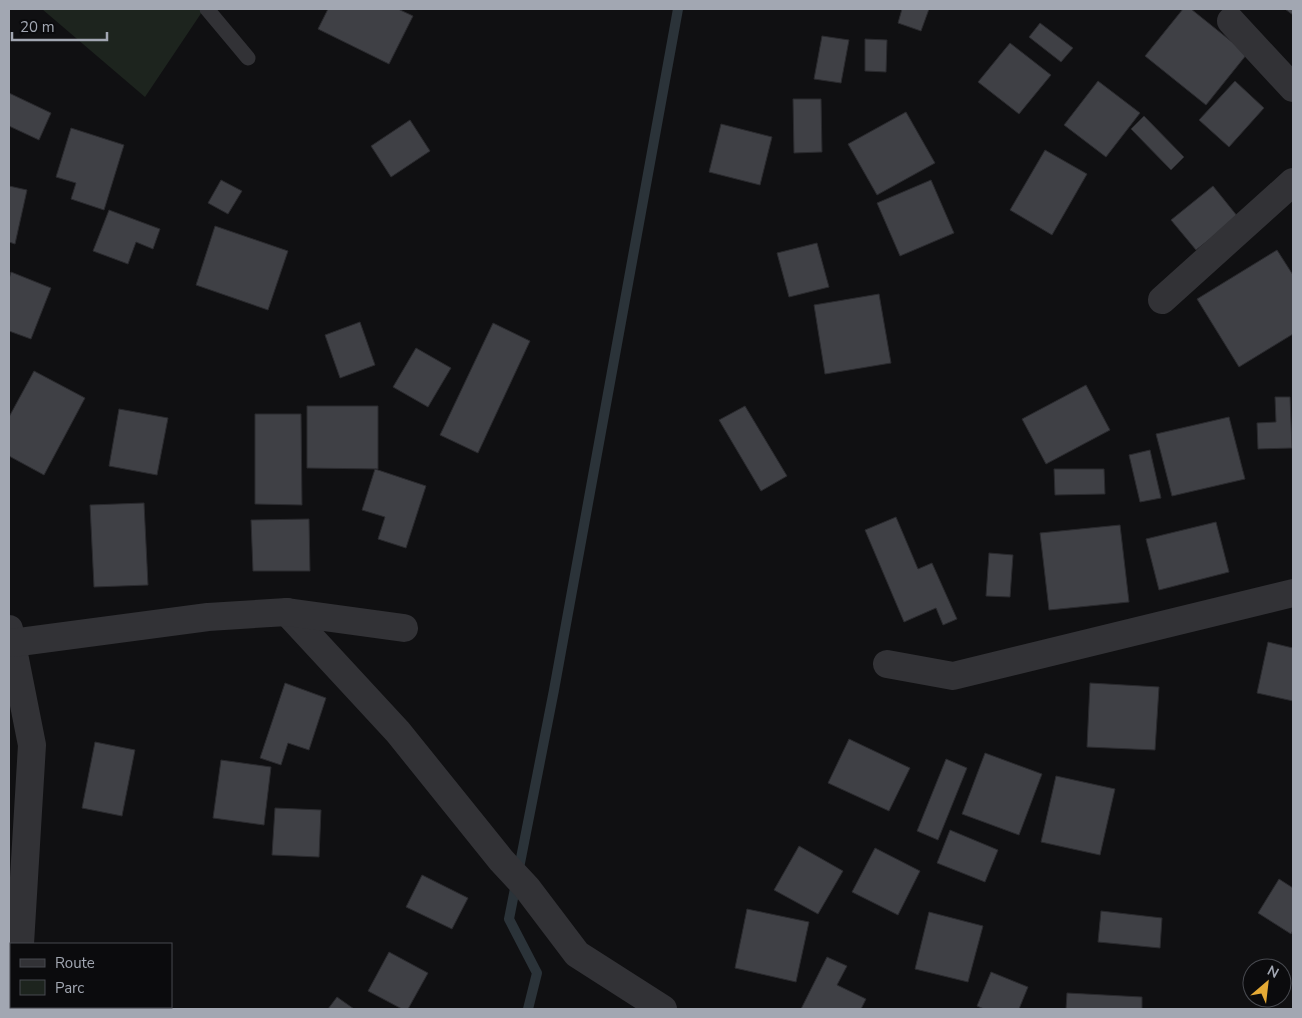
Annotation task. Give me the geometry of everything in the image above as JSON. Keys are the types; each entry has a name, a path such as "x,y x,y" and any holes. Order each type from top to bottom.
{"street":[{"path":"1231,20 1293,88"},
{"path":"1162,300 1293,182"},
{"path":"887,664 953,676 1293,593"},
{"path":"287,612 398,732 501,860 527,888 577,954 663,1009"},
{"path":"20,943 32,745 10,636 208,616 287,612 404,628"}],"lane":[{"path":"207,9 248,58"}],"green space":[{"path":"42,9 204,9 145,97"}],"building":[{"path":"328,9 398,9 413,16 389,64 318,29"},
{"path":"902,9 929,9 921,31 898,23"},
{"path":"1183,9 1191,9 1247,54 1206,105 1145,56"},
{"path":"1285,9 1293,9 1293,15"},
{"path":"1040,23 1073,48 1061,62 1029,37"},
{"path":"822,36 849,40 841,83 814,79"},
{"path":"865,39 887,40 886,72 865,71"},
{"path":"1010,43 1051,75 1019,114 978,82"},
{"path":"1098,81 1140,113 1106,157 1064,125"},
{"path":"1235,81 1264,108 1229,147 1199,120"},
{"path":"9,93 51,113 39,140 9,126"},
{"path":"793,99 821,99 822,152 794,153"},
{"path":"906,112 935,163 877,195 848,144"},
{"path":"1144,116 1184,157 1171,170 1131,129"},
{"path":"410,120 430,151 391,177 371,146"},
{"path":"721,124 772,137 760,185 709,172"},
{"path":"71,128 124,145 104,210 71,199 76,183 56,177"},
{"path":"1045,150 1087,174 1052,235 1010,210"},
{"path":"221,180 242,191 228,214 208,203"},
{"path":"931,180 954,233 900,256 877,203"},
{"path":"9,186 27,190 15,244 9,242"},
{"path":"1213,186 1238,217 1196,250 1171,220"},
{"path":"109,210 160,229 153,249 136,242 128,264 93,251"},
{"path":"215,226 288,251 268,310 196,285"},
{"path":"817,243 829,287 789,297 777,253"},
{"path":"1277,250 1293,275 1293,334 1239,367 1197,299"},
{"path":"11,272 51,288 31,339 9,331 9,279"},
{"path":"879,294 891,363 825,374 814,305"},
{"path":"360,322 375,365 340,378 325,335"},
{"path":"493,323 530,341 478,453 440,435"},
{"path":"416,348 451,368 428,407 393,387"},
{"path":"34,371 85,398 44,475 9,456 9,417"},
{"path":"1086,385 1110,430 1046,464 1022,419"},
{"path":"1275,397 1290,397 1292,448 1258,449 1257,423 1276,422"},
{"path":"307,406 378,406 378,469 307,468"},
{"path":"745,406 787,476 761,491 719,420"},
{"path":"119,409 168,418 157,475 109,466"},
{"path":"255,414 301,414 302,505 255,504"},
{"path":"1229,417 1245,479 1172,496 1156,434"},
{"path":"1150,450 1161,498 1140,502 1129,455"},
{"path":"375,469 426,486 406,548 378,539 385,517 362,510"},
{"path":"1054,469 1104,469 1105,494 1055,495"},
{"path":"144,503 148,585 94,587 90,505"},
{"path":"896,517 918,569 932,563 957,619 943,625 936,608 904,622 865,530"},
{"path":"309,519 310,571 253,571 251,520"},
{"path":"1216,522 1229,572 1159,590 1146,539"},
{"path":"1120,525 1129,602 1049,610 1040,533"},
{"path":"989,553 1013,555 1010,597 986,596"},
{"path":"1268,642 1293,648 1293,701 1257,693"},
{"path":"285,683 326,698 309,750 288,743 281,765 260,758"},
{"path":"1090,683 1159,687 1155,750 1087,747"},
{"path":"849,739 910,768 889,811 828,783"},
{"path":"95,742 135,750 122,816 82,808"},
{"path":"985,753 1042,774 1019,835 962,814"},
{"path":"946,759 967,768 938,840 917,831"},
{"path":"221,760 271,767 264,825 213,818"},
{"path":"1056,776 1115,789 1100,855 1041,842"},
{"path":"275,808 321,810 319,857 272,855"},
{"path":"950,830 998,850 985,882 937,863"},
{"path":"799,846 843,871 818,914 774,890"},
{"path":"875,848 920,871 898,915 852,892"},
{"path":"422,875 468,898 452,929 406,907"},
{"path":"1279,879 1293,888 1293,930 1291,934 1258,913"},
{"path":"747,909 809,922 796,982 735,968"},
{"path":"1101,911 1162,918 1160,948 1098,942"},
{"path":"929,912 983,926 968,982 915,969"},
{"path":"389,952 428,973 408,1009 402,1009 368,991"},
{"path":"827,957 847,966 837,985 866,999 861,1009 801,1009"},
{"path":"991,972 1028,987 1019,1009 984,1009 977,1006"},
{"path":"9,981 10,1008 14,1009 9,1009"},
{"path":"1067,993 1142,997 1142,1009 1066,1009"},
{"path":"337,997 354,1009 328,1009"},
{"path":"162,1008 162,1009 85,1009"}],"waterway":[{"path":"528,1009 537,973 509,919 554,690 678,9"}]}
